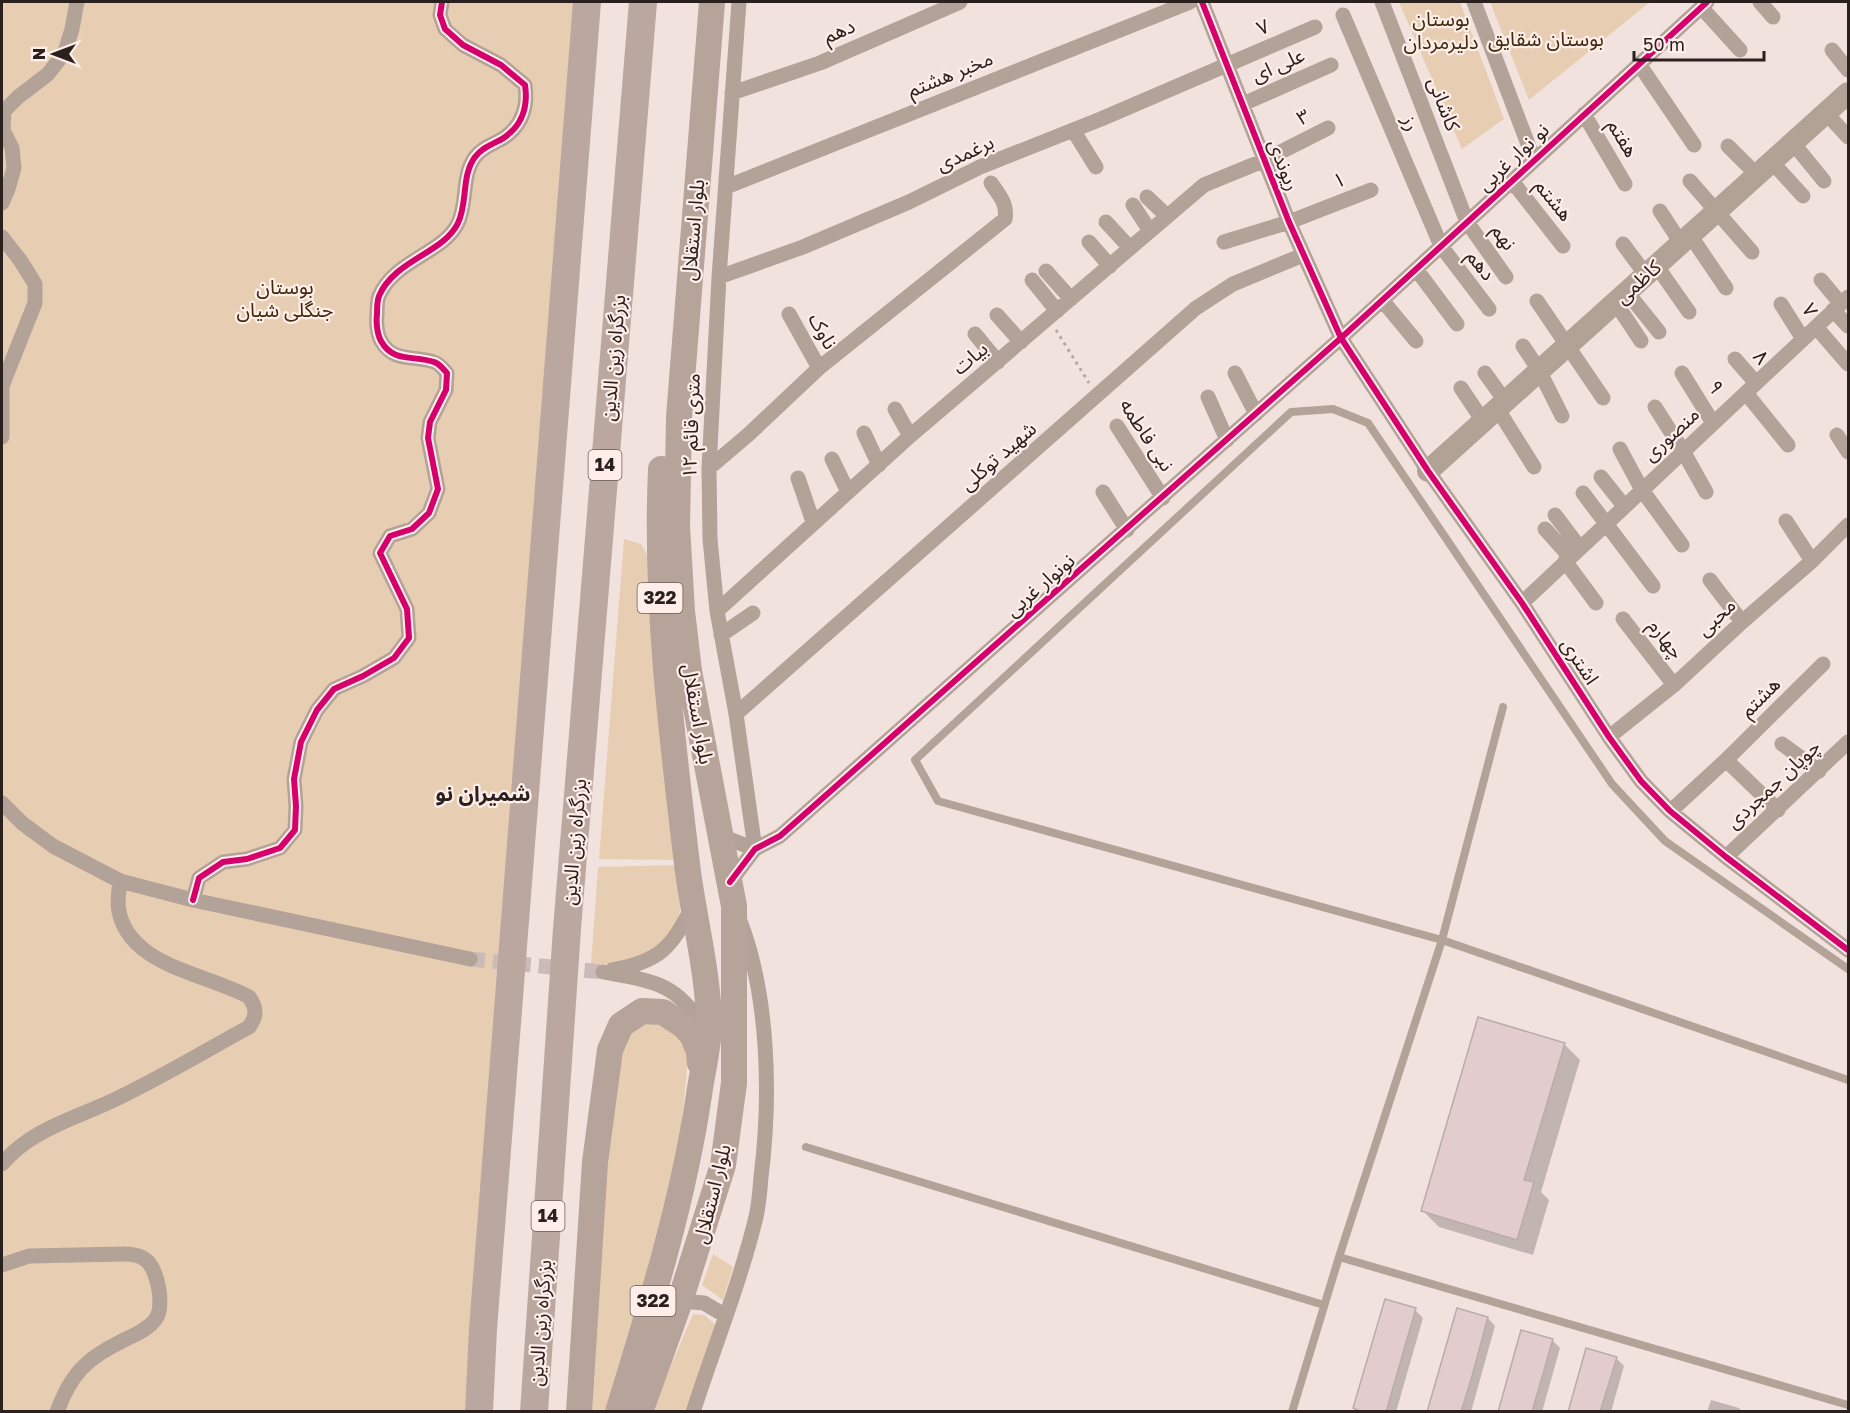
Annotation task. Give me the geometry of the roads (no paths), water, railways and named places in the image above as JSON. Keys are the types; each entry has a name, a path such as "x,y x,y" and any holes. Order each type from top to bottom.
{"highway":[{"path":"479,1412 586,2"},
{"name":"بزرگراه زین الدین","path":"534,1412 567,929 642,2"}],"main road":[{"name":"بلوار استقلال","path":"618,1412 653,1299 690,1148 708,1032 707,987 693,904 672,740 660,603 658,521 663,418 696,2"},
{"name":"بلوار استقلال","path":"640,1412 680,1301 723,1165 734,1083 732,894 689,671 682,611 677,515 679,417 712,2"},
{"path":"672,740 676,729 681,724 694,726 701,732"},
{"path":"579,1412 595,1162 610,1050 621,1025 642,1011 663,1012 684,1026 693,1036 699,1052 701,1080"},
{"path":"680,1189 684,1210 696,1213 713,1200"}],"street":[{"path":"2,203 14,168 12,147 3,130 4,111 48,74 65,52 78,2"},
{"path":"193,900 199,878 223,862 247,859 280,848 295,830 294,779 301,742 317,710 334,688 363,676 394,658 409,638 407,609 380,553 390,536 412,529 429,513 438,489 428,438 430,423 446,390 447,374 435,362 413,360 390,353 380,340 376,320 378,297 393,276 414,258 444,241 458,225 464,206 468,174 475,158 485,147 506,137 519,123 526,108 527,99 525,85 501,65 463,45 445,29 440,15 442,2"},
{"name":"۱۲ متری قائم","path":"739,2 719,277 709,468 710,539 717,611 736,714 755,849"},
{"name":"دهم","path":"732,93 820,63 960,2"},
{"name":"مخبر هشتم","path":"726,187 1190,2"},
{"name":"ریوندی","path":"1202,2 1289,222 1341,338"},
{"name":"کاشانی","path":"1382,2 1467,222"},
{"path":"1474,2 1534,160"},
{"path":"1760,2 1773,17"},
{"path":"1704,4 1740,50"},
{"name":"نو نوار غربی","path":"1341,338 1704,4"},
{"name":"رز","path":"1343,15 1441,246"},
{"name":"۷","path":"1228,65 1315,27"},
{"path":"1832,50 1848,69"},
{"path":"1639,64 1694,145"},
{"name":"برغمدی","path":"719,277 814,243 909,202 980,167 1228,65"},
{"name":"علی ای","path":"1243,104 1331,65"},
{"name":"کاظمی","path":"1428,471 1848,93"},
{"name":"هفتم","path":"1584,114 1625,184"},
{"path":"1827,114 1848,137"},
{"name":"۳","path":"1265,160 1328,128"},
{"path":"1073,130 1096,167"},
{"path":"1793,143 1824,180"},
{"path":"1728,146 1765,168 1803,196"},
{"name":"بیات","path":"717,611 910,436 1204,184 1265,160"},
{"name":"هشتم","path":"1512,181 1563,246"},
{"path":"1690,181 1752,252"},
{"name":"برغمدی","path":"709,468 819,368 1005,219 1004,203 992,183"},
{"name":"۱","path":"1224,242 1289,222 1371,190"},
{"path":"1150,231 1140,201 1167,216"},
{"path":"1660,211 1726,288"},
{"path":"1107,222 1130,248"},
{"name":"نهم","path":"1467,222 1506,277"},
{"path":"2,237 35,284 35,303 28,324 12,355 2,386 2,437"},
{"path":"1089,242 1110,266"},
{"path":"1623,244 1651,270 1689,312"},
{"name":"دهم","path":"1441,246 1489,309"},
{"name":"شهید توکلی","path":"736,714 1196,308 1233,284 1303,255"},
{"path":"1416,269 1456,324"},
{"path":"1046,271 1071,299"},
{"path":"1032,280 1053,315"},
{"path":"1821,280 1841,304 1848,326"},
{"path":"1621,297 1659,332"},
{"path":"1621,297 1641,341"},
{"path":"1382,300 1416,341"},
{"path":"1537,301 1603,398"},
{"name":"۷","path":"1781,304 1803,339"},
{"name":"منصوری","path":"1522,603 1841,304"},
{"name":"ناوک","path":"789,314 819,368"},
{"path":"997,315 1022,342"},
{"path":"1816,327 1848,364"},
{"path":"975,334 998,362"},
{"name":"نونوار غربی","path":"755,849 780,836 1341,338"},
{"name":"اشتری","path":"1341,338 1428,471 1522,603 1641,781 1670,811 1726,857 1848,948"},
{"path":"1523,346 1539,370 1562,416"},
{"name":"۸","path":"1735,359 1788,445"},
{"path":"1235,373 1256,414"},
{"path":"1485,373 1495,410 1534,467"},
{"name":"۹","path":"1682,373 1713,423"},
{"path":"1461,388 1495,410"},
{"path":"1208,397 1227,440"},
{"path":"1655,407 1706,492"},
{"path":"895,409 910,436"},
{"name":"نبی فاطمه","path":"1117,426 1162,498"},
{"path":"864,433 879,465"},
{"path":"1837,435 1848,452"},
{"path":"1620,449 1642,490 1682,545"},
{"path":"832,459 848,492"},
{"path":"1601,477 1624,506"},
{"path":"798,478 813,522"},
{"path":"1103,492 1127,530"},
{"path":"1583,493 1653,586"},
{"path":"1555,515 1596,603"},
{"path":"1786,521 1812,561"},
{"name":"محبی","path":"1610,737 1674,685 1812,561 1848,525"},
{"path":"1545,529 1572,555"},
{"path":"1710,580 1742,622"},
{"path":"721,635 753,613"},
{"name":"چهارم","path":"1623,619 1674,685"},
{"name":"هشتم","path":"1674,808 1823,664"},
{"name":"چوپان جمجردی","path":"1726,857 1848,742"},
{"path":"1782,744 1819,771"},
{"path":"1726,760 1778,810"},
{"path":"2,803 22,823 52,846 120,881 193,900 470,959"},
{"path":"693,1412 757,1216 766,1119 761,1008 749,945 732,894 755,849 721,836"},
{"path":"2,1164 9,1155 38,1134 115,1099 172,1069 249,1027 254,1020 256,1012 249,997 160,960 140,948 125,929 118,906 120,881"},
{"path":"693,904 682,927 668,946 658,954 638,965 603,972 663,985 682,998 708,1032"},
{"path":"2,1265 29,1256 124,1254 135,1255 145,1260 155,1272 160,1306 156,1320 140,1332 101,1351 83,1365 69,1383 57,1412"},
{"path":"680,1301 704,1303 726,1316"}],"lane":[{"path":"1848,969 1665,841 1612,784 1368,423 1333,409 1292,412 915,760 938,801 1442,940 1848,1080"},
{"path":"1292,1412 1339,1257 1442,940 1503,707"},
{"path":"806,1147 1324,1305"},
{"path":"1339,1257 1848,1405"}],"tunnel":[{"path":"470,959 603,972"}],"district":[{"name":"شمیران نو","path":"483,794"}],"park label":[{"name":"بوستان دلیرمردان","path":"1441,30"},
{"name":"بوستان شقایق","path":"1546,39"},
{"name":"بوستان جنگلی شیان","path":"285,298"}]}
